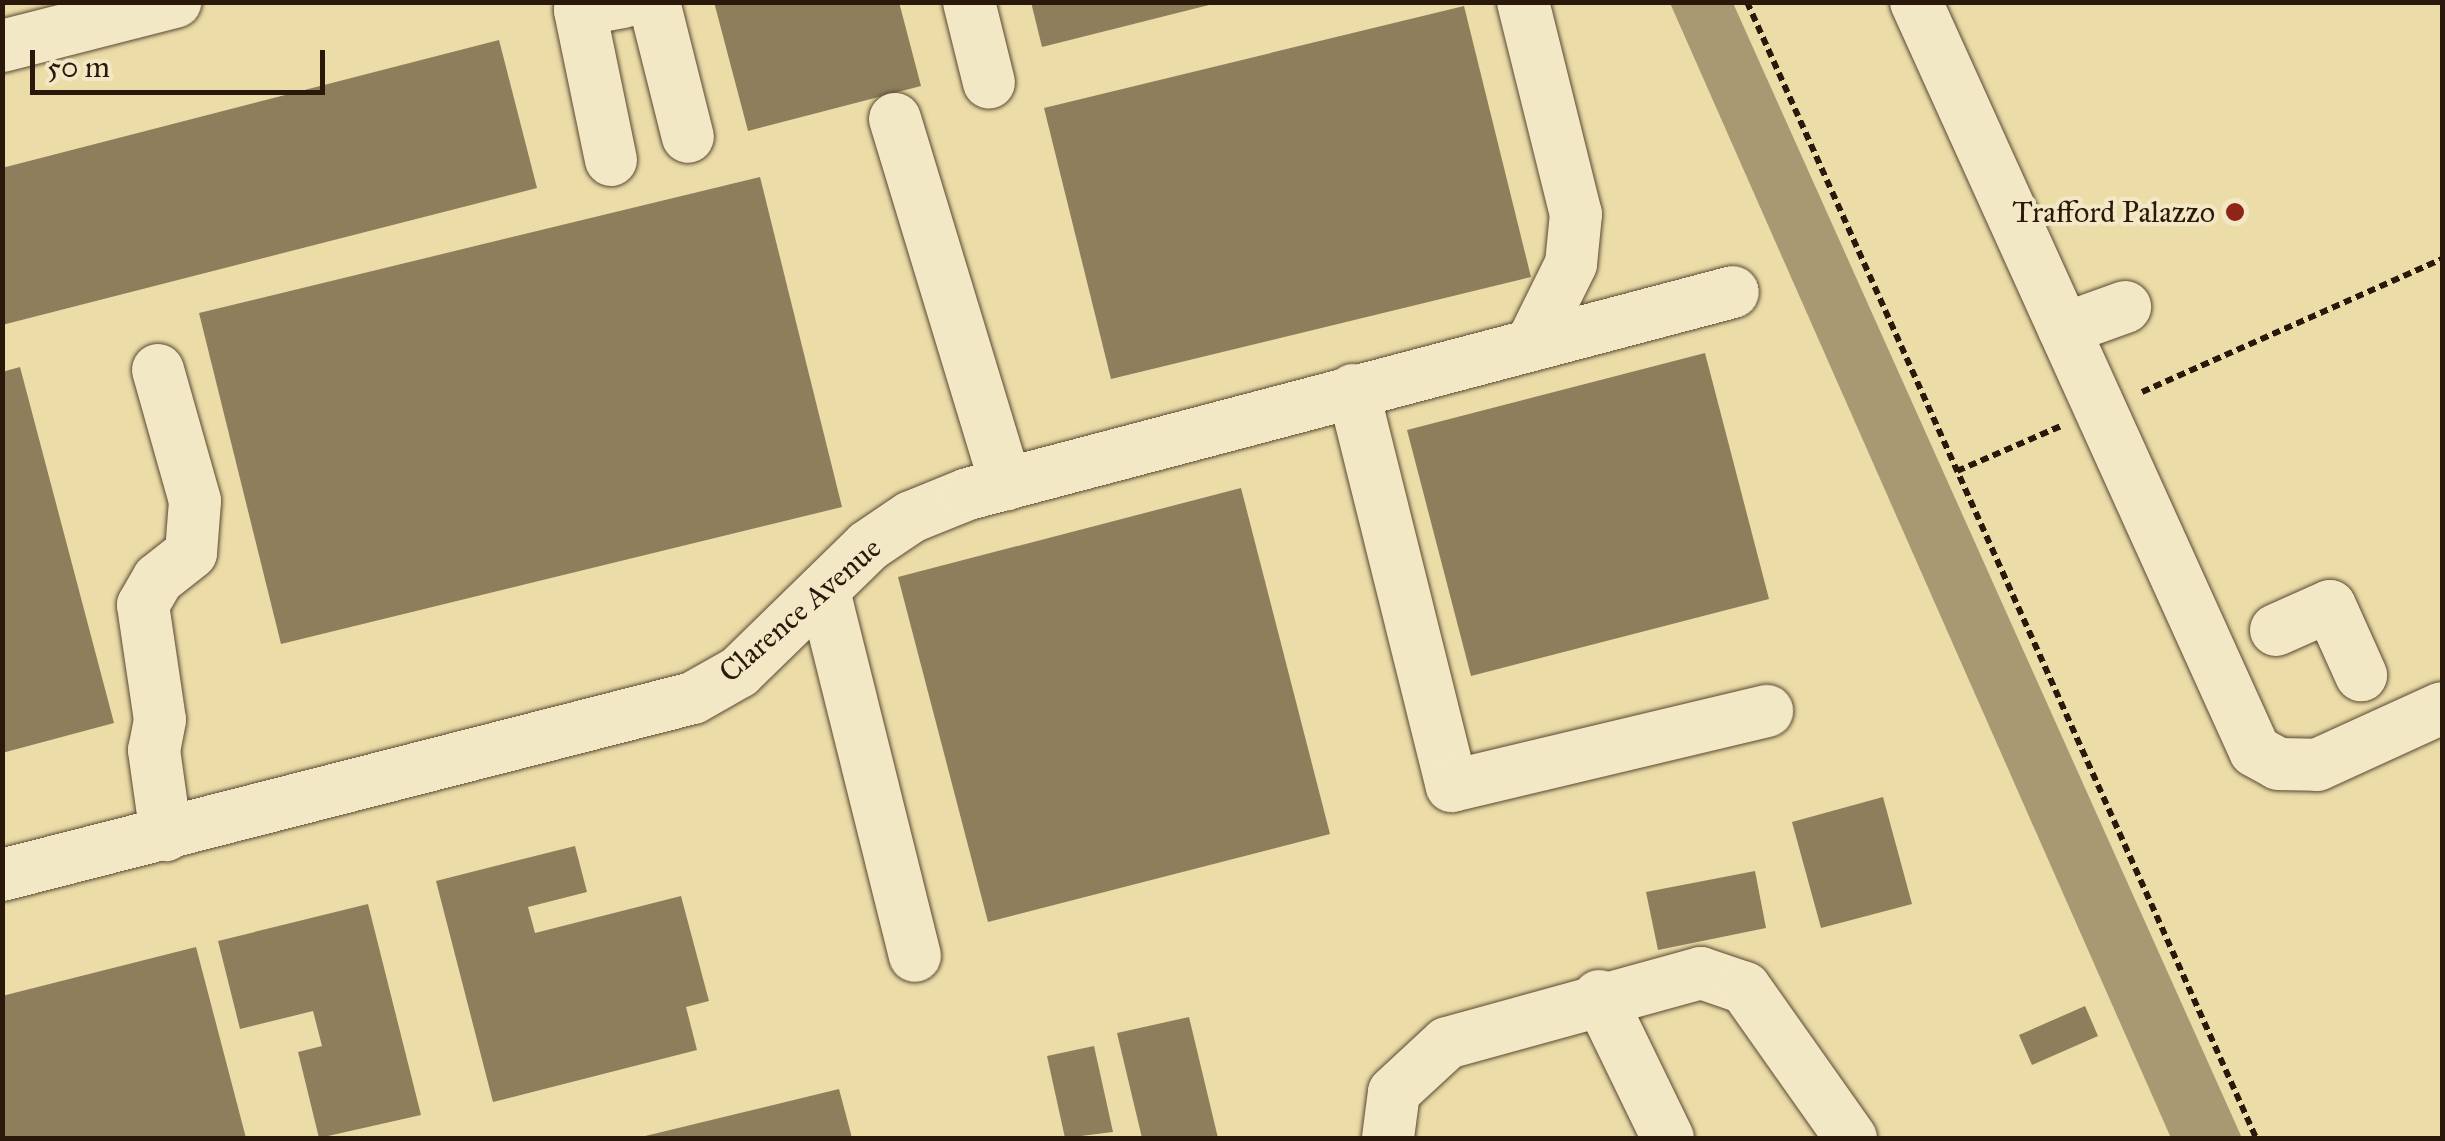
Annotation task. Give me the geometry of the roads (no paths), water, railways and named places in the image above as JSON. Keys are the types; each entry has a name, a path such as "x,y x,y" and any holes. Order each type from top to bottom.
{"street":[{"path":"2,46 176,2"},
{"path":"654,2 688,136"},
{"path":"969,2 989,82"},
{"path":"1522,2 1576,214 1571,264 1533,342"},
{"path":"1916,2 2256,751 2278,764 2317,765 2442,708"},
{"path":"607,4 580,10 611,160"},
{"path":"894,119 1006,484"},
{"name":"Clarence Avenue","path":"2,875 694,698 738,672 868,546 912,517 1006,484 1733,292"},
{"path":"2064,330 2124,306"},
{"path":"158,370 195,501 191,554 158,579 143,605 160,720 154,750 166,835"},
{"path":"1353,390 1452,786 1767,712"},
{"path":"824,591 915,956"},
{"path":"2211,659 2267,610 2330,606 2362,676"},
{"path":"1388,1138 1394,1092 1446,1042 1600,996 1701,973 1745,988 1851,1138"},
{"path":"1600,996 1668,1138"}],"place":[{"name":"Trafford Palazzo","path":"2235,212"}]}
